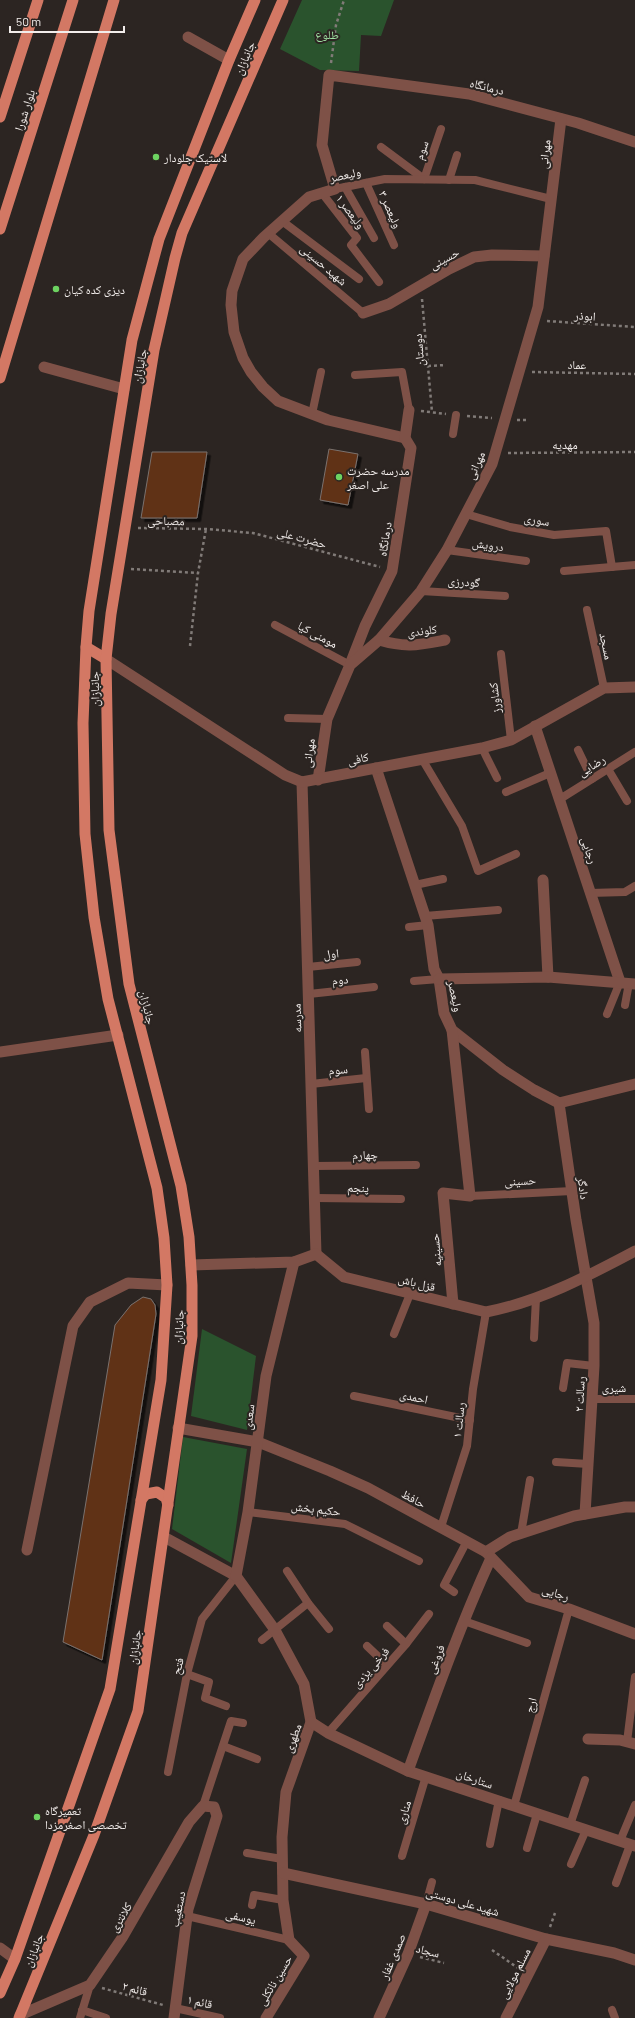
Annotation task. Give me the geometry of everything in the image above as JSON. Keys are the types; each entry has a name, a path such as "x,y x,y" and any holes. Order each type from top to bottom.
{"main road":[{"name":"بلوار شورا","path":"0,117 38,0"},
{"name":"بلوار شورا","path":"0,229 73,0"},
{"path":"0,378 16,320 114,0"},
{"name":"جانبازان","path":"0,1993 15,1959 110,1689 161,1380 167,1285 164,1238 157,1188 108,999 94,917 85,834 83,723 89,611 132,340 159,239 255,0"},
{"name":"جانبازان","path":"19,2017 94,1835 138,1711 192,1336 189,1237 181,1186 128,984 108,830 106,658 118,568 154,350 175,258 182,234 283,0"},
{"path":"0,363 16,320"},
{"path":"86,648 106,658"},
{"path":"141,1500 149,1492 157,1492 166,1498 168,1505"}],"street":[{"path":"188,37 230,60"},
{"path":"329,75 322,145 340,188"},
{"name":"درمانگاه","path":"329,75 469,94 561,119 635,142"},
{"name":"مهرانی","path":"318,780 328,719 350,665 379,640 421,590 447,550 492,464 538,307 561,119"},
{"name":"ولیعصر","path":"340,188 309,198 268,233 243,260 237,275 231,305 234,332 243,358 263,387 278,401 328,420 405,438"},
{"name":"حسینی","path":"363,314 389,304 449,269 474,257 492,255 544,256"},
{"path":"44,368 124,388"},
{"name":"درمانگاه","path":"350,665 365,626 392,571 411,448 405,438 409,410"},
{"name":"کلوندی","path":"379,640 395,645 410,646 445,640"},
{"path":"106,658 285,775 302,782"},
{"name":"کافی","path":"302,782 482,748 511,740 604,688 635,687"},
{"name":"رجایی","path":"535,726 590,893 628,983"},
{"name":"ولیعصر","path":"376,768 427,921 434,969 439,979 444,1012 452,1030 503,1070 534,1090 559,1103"},
{"name":"مدرسه","path":"302,782 316,1254"},
{"path":"543,880 548,977"},
{"path":"439,979 548,977 628,983"},
{"path":"452,1030 470,1196"},
{"path":"0,1052 118,1035"},
{"path":"559,1103 635,1084"},
{"name":"دادگر","path":"559,1103 587,1276"},
{"name":"حسینیه","path":"453,1304 443,1193 470,1196"},
{"name":"قزل باش","path":"316,1254 344,1277 486,1312 510,1308 536,1298 587,1276 635,1251"},
{"path":"191,1265 294,1262 316,1254"},
{"name":"سعدی","path":"236,1576 248,1512 266,1376 294,1262"},
{"name":"رسالت ۲","path":"585,1514 594,1366 594,1323 587,1276"},
{"path":"27,1550 73,1326 90,1302 128,1282 167,1285"},
{"name":"حافظ","path":"178,1428 258,1442 368,1488 441,1527 488,1555"},
{"path":"488,1555 510,1538 574,1516 625,1507 635,1507"},
{"name":"مطهری","path":"164,1537 236,1576 275,1630 304,1684 311,1722 286,1792 282,1837 283,1900 289,1940"},
{"name":"رجایی","path":"488,1555 529,1597 569,1609 635,1634"},
{"name":"فروغی","path":"408,1771 488,1555"},
{"name":"ستارخان","path":"311,1722 328,1734 408,1771 629,1844"},
{"path":"588,1739 631,1743"},
{"name":"دستغیب","path":"175,2013 187,1916 216,1816 209,1807"},
{"name":"کلانتری","path":"90,1985 122,1938 189,1822 209,1807"},
{"name":"شهید علی دوستی","path":"283,1873 426,1904 546,1939 614,1953 635,1960"},
{"name":"صمدی غفار","path":"379,2018 408,1954 426,1904"},
{"name":"مسلم مولایی","path":"506,2018 546,1939"},
{"name":"حسین نانکلی","path":"266,2018 304,1956 289,1940"},
{"path":"0,1948 15,1959"},
{"path":"19,2017 90,1985"}],"lane":[{"name":"سوم","path":"424,179 441,129"},
{"path":"381,147 424,179"},
{"path":"449,180 457,154"},
{"name":"ولیعصر","path":"340,188 385,179 475,180 551,199"},
{"name":"ولیعصر ۳","path":"366,183 394,245"},
{"path":"340,188 374,238"},
{"name":"ولیعصر ۱","path":"322,193 357,238 351,245 379,282"},
{"path":"282,221 359,279"},
{"name":"شهید حسینی","path":"268,233 363,314"},
{"path":"312,414 322,372"},
{"path":"355,376 402,372 409,410"},
{"path":"453,434 456,415"},
{"name":"سوری","path":"466,514 510,527 554,535 606,531 612,567"},
{"name":"درویش","path":"447,550 526,561"},
{"path":"564,571 635,565"},
{"name":"گودرزی","path":"421,590 505,596"},
{"name":"مسجد","path":"587,610 604,688"},
{"name":"مومنی کیا","path":"275,625 350,665"},
{"name":"کشاورز","path":"501,654 511,740"},
{"path":"288,718 328,719"},
{"path":"482,748 497,778"},
{"path":"578,750 592,779"},
{"name":"رضایی","path":"560,799 635,752"},
{"path":"422,759 462,826 478,871 516,854"},
{"path":"608,769 627,801"},
{"path":"506,792 550,772"},
{"path":"415,885 443,879"},
{"path":"590,893 626,892 635,886"},
{"path":"409,927 427,921 498,910"},
{"name":"اول","path":"308,967 357,962"},
{"path":"414,981 439,979"},
{"path":"625,1005 628,983"},
{"path":"607,1014 628,983"},
{"name":"دوم","path":"309,994 374,987"},
{"path":"365,1052 369,1109"},
{"name":"سوم","path":"311,1084 366,1078"},
{"name":"چهارم","path":"314,1166 416,1165"},
{"name":"حسینی","path":"470,1196 572,1190"},
{"name":"پنجم","path":"315,1198 401,1199"},
{"path":"394,1334 410,1294"},
{"path":"534,1338 536,1298"},
{"name":"رسالت ۱","path":"441,1527 467,1446 486,1312"},
{"path":"563,1388 567,1363 594,1366"},
{"name":"احمدی","path":"354,1396 470,1420"},
{"name":"شیری","path":"592,1399 635,1399"},
{"path":"556,1462 588,1464"},
{"path":"521,1534 530,1480"},
{"name":"حکیم بخش","path":"248,1512 346,1524 419,1561"},
{"path":"454,1592 444,1585 467,1542"},
{"path":"286,1571 308,1603 330,1629"},
{"name":"فتح","path":"168,1772 187,1674 202,1619 236,1576"},
{"path":"262,1640 308,1603"},
{"name":"ارج","path":"514,1806 569,1609"},
{"name":"فرخی یزدی","path":"328,1734 406,1644 429,1614"},
{"path":"464,1621 526,1643"},
{"path":"387,1626 406,1644"},
{"path":"367,1646 387,1665"},
{"path":"187,1674 209,1682 205,1698 226,1706"},
{"path":"631,1743 635,1677"},
{"path":"209,1807 223,1746 231,1721 243,1723"},
{"path":"223,1746 257,1759"},
{"name":"مناری","path":"402,1856 426,1776"},
{"path":"570,1825 585,1780"},
{"path":"490,1844 499,1800"},
{"path":"616,1883 629,1844 635,1805"},
{"path":"527,1848 537,1814"},
{"path":"571,1864 586,1830"},
{"path":"247,1853 282,1859"},
{"path":"426,1904 432,1882"},
{"path":"252,1905 254,1894 283,1900"},
{"name":"یوسفی","path":"187,1916 289,1940"},
{"path":"90,1985 81,2014 106,2018"},
{"path":"612,2010 615,2018"},
{"name":"قائم ۱","path":"175,2013 220,2018"}],"path":[{"path":"329,75 336,25 344,0"},
{"name":"دوستان","path":"421,286 432,412"},
{"name":"ابوذر","path":"534,321 635,327"},
{"path":"428,366 446,365"},
{"name":"عماد","path":"519,371 635,374"},
{"name":"مهدیه","path":"495,453 635,452"},
{"name":"مصباحی","path":"125,528 206,529"},
{"path":"190,646 198,573 206,529"},
{"name":"حضرت علی","path":"206,529 253,533 392,571"},
{"path":"118,568 198,573"},
{"path":"492,1950 528,1975"},
{"name":"سجاد","path":"408,1954 444,1963"},
{"name":"قائم ۲","path":"90,1985 175,2013"}],"green space":[{"name":"طلوع","path":"302,0 394,0 381,36 361,35 359,71 320,70 280,49"},
{"path":"202,1329 256,1356 247,1430 191,1416"},
{"path":"183,1437 247,1449 231,1563 172,1529"}],"building":[{"name":"مدرسه حضرت علی اصغر","path":"329,449 358,454 348,505 320,500"},
{"path":"152,452 207,452 197,518 141,518"},
{"path":"143,1297 151,1299 155,1305 156,1314 102,1660 63,1642 115,1325 131,1305"}],"place":[{"name":"لاستیک جلودار","path":"156,157"},
{"name":"دیزی کده کیان","path":"56,289"},
{"name":"مدرسه حضرت علی اصغر","path":"339,477"},
{"name":"تعمیرگاه تخصصی اصغرمزدا","path":"37,1817"}]}
